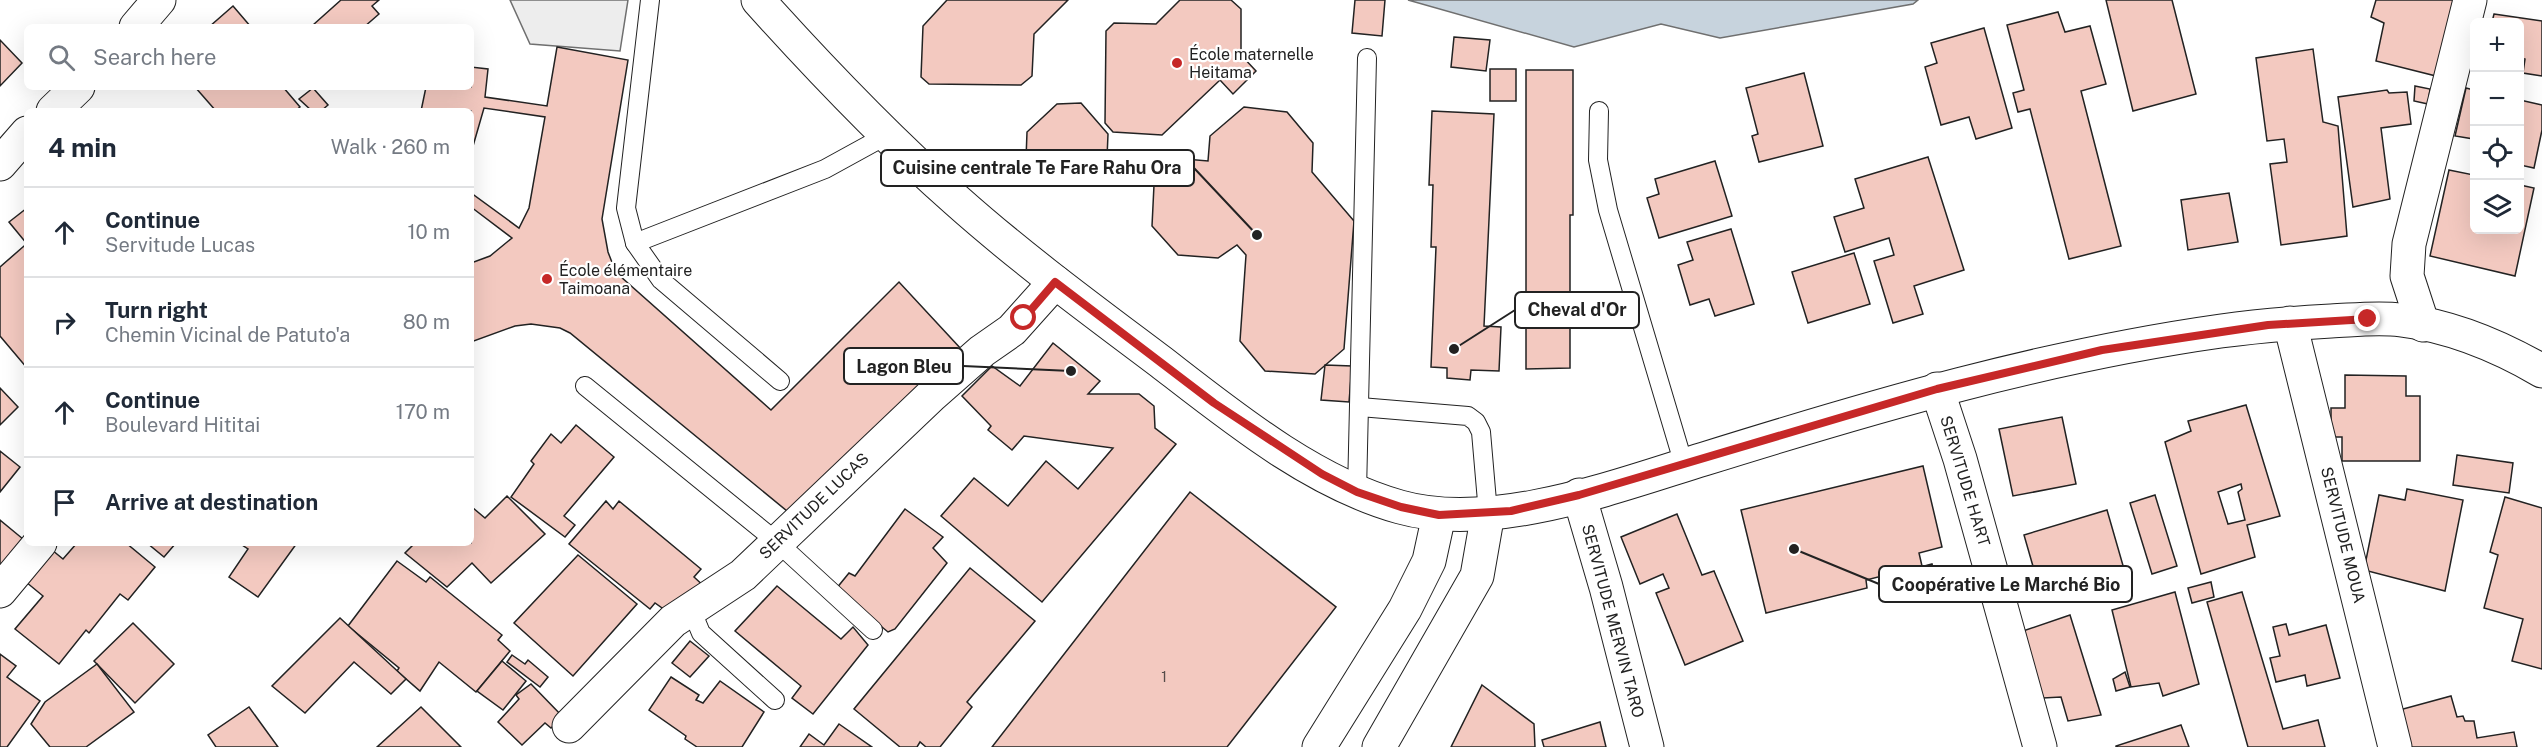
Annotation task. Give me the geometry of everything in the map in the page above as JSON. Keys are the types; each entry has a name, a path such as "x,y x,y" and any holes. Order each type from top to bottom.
{"street":[{"path":"139,24 159,0"},
{"path":"758,0 841,91 958,202 1055,282 1214,403 1322,474 1357,492 1401,507 1439,515 1511,511 1579,495 1937,389 2102,350 2279,324 2368,319 2401,320 2446,329 2488,344 2542,371"},
{"path":"2423,325 2407,276 2409,244 2470,0"},
{"path":"56,108 75,90"},
{"path":"0,164 24,136"},
{"name":"SERVITUDE LUCAS","path":"569,726 673,621 742,575 932,395 982,351 1012,330 1055,282"},
{"name":"SERVITUDE MOUA","path":"2279,324 2374,747"},
{"name":"SERVITUDE MOUA","path":"2279,324 2396,747"},
{"name":"SERVITUDE HART","path":"1937,389 1963,469 2040,747"},
{"name":"SERVITUDE MERVIN TARO","path":"1579,495 1606,587 1647,747"},
{"path":"1379,747 1477,576 1488,513"},
{"path":"1319,747 1405,609 1430,561 1439,515"},
{"path":"0,591 38,546"}],"lane":[{"path":"650,0 626,208 635,243 661,280 780,381"},
{"path":"1357,492 1367,58"},
{"path":"1599,111 1598,160 1608,210 1684,465"},
{"path":"635,243 825,169 887,135"},
{"path":"585,386 777,542 873,630"},
{"path":"1360,406 1468,416 1476,422 1481,432 1488,513"},
{"path":"691,609 701,633 775,700"}],"shaded area":[{"path":"510,0 628,0 620,51 530,44"},
{"path":"1408,0 1918,0 1913,4 1720,38 1661,24 1574,47"}],"building":[{"path":"341,0 379,0 372,6 379,14 367,24 314,24"},
{"path":"947,0 1068,0 1034,34 1032,76 1021,85 929,84 921,77 923,26"},
{"name":"École maternelle Heitama","path":"1180,0 1231,0 1241,9 1241,55 1256,71 1233,94 1220,80 1162,135 1113,132 1105,123 1106,31 1114,23 1156,24"},
{"path":"1355,0 1385,0 1382,36 1352,33"},
{"path":"2106,0 2172,0 2196,94 2133,111"},
{"path":"2376,0 2454,0 2436,76 2376,61 2384,23 2371,17"},
{"path":"233,6 248,24 212,24"},
{"path":"2058,12 2065,32 2090,26 2106,84 2081,91 2121,246 2069,259 2030,109 2018,112 2013,93 2024,90 2007,25"},
{"path":"2494,14 2521,18 2493,18"},
{"path":"2524,18 2542,21 2542,76 2524,73"},
{"path":"1984,28 2012,128 1976,139 1969,117 1941,125 1925,67 1937,63 1931,43"},
{"path":"1454,37 1490,40 1486,71 1451,67"},
{"path":"0,40 22,63 0,86"},
{"name":"École élémentaire Taimoana","path":"557,47 628,60 602,219 608,252 613,265 620,276 771,410 899,282 962,350 787,511 570,333 560,328 531,324 515,326 474,341 474,262 490,256 512,238 474,209 474,195 519,228 529,208 545,117 484,108 474,143 474,108 422,108 425,90 474,90 474,67 488,69 485,97 547,106"},
{"path":"2313,49 2323,122 2338,126 2347,236 2281,245 2270,164 2287,162 2284,139 2267,141 2256,58"},
{"path":"1490,69 1516,69 1516,101 1490,101"},
{"path":"1526,70 1573,70 1570,368 1526,369"},
{"path":"1804,73 1823,146 1759,162 1752,136 1758,134 1746,88"},
{"path":"2415,86 2430,89 2428,104 2414,101"},
{"path":"2466,88 2470,89 2470,138 2455,136"},
{"path":"198,90 286,90 300,107 299,108 213,108"},
{"path":"310,90 315,90 328,105 324,108 309,108 299,99"},
{"path":"2387,90 2389,93 2407,92 2411,124 2381,128 2390,199 2353,207 2338,97"},
{"path":"2524,101 2542,105 2542,130 2534,168 2524,166"},
{"path":"1081,103 1108,134 1107,158 1078,185 1055,186 1026,159 1027,132 1057,104"},
{"path":"1244,107 1287,112 1313,143 1312,172 1354,221 1344,349 1315,374 1265,371 1240,341 1246,255 1237,245 1218,258 1178,255 1152,226 1154,185 1185,159 1208,161 1210,136"},
{"path":"1432,111 1494,114 1484,326 1501,327 1499,371 1471,370 1470,380 1447,378 1447,368 1431,367 1436,247 1431,247 1433,185 1429,185"},
{"path":"1928,157 1964,270 1914,286 1923,314 1893,323 1874,261 1894,255 1889,238 1845,252 1834,217 1864,208 1855,179"},
{"path":"1715,161 1732,216 1659,238 1647,198 1659,194 1655,179"},
{"path":"2449,170 2470,174 2470,234 2524,234 2524,186 2534,188 2515,276 2430,256"},
{"path":"2229,193 2238,242 2188,250 2181,200"},
{"path":"24,210 24,240 9,222"},
{"path":"1731,229 1754,304 1715,316 1709,299 1690,305 1678,265 1693,260 1687,242"},
{"path":"24,246 24,364 0,336 0,267"},
{"path":"1854,253 1870,304 1808,323 1792,272"},
{"path":"1053,343 1100,381 1088,394 1139,394 1154,406 1155,428 1176,444 1042,602 941,516 974,478 1008,506 1046,461 1078,489 1113,448 1024,436 1012,450 988,430 991,426 962,396 992,366 1020,386"},
{"path":"1325,365 1352,366 1349,402 1321,400"},
{"path":"2345,375 2406,376 2406,396 2420,396 2420,461 2342,461 2342,437 2331,437 2331,408 2345,408"},
{"path":"0,388 18,407 0,425"},
{"path":"2246,405 2280,516 2247,525 2255,557 2201,574 2165,442 2191,431 2188,421","holes":["2241,484 2242,489 2238,492 2245,520 2228,524 2218,492"]},
{"path":"2062,417 2076,484 2013,496 1999,429"},
{"path":"576,425 614,457 564,516 575,525 565,537 511,497 534,464 531,461 551,434 561,443"},
{"path":"0,451 20,467 0,492"},
{"path":"2457,455 2513,463 2509,493 2453,485"},
{"path":"1923,466 1942,547 1919,553 1922,566 1866,580 1867,588 1766,613 1741,510"},
{"path":"2407,489 2463,500 2445,591 2364,570 2379,495 2405,500"},
{"path":"1190,492 1336,607 1227,747 992,747"},
{"path":"2155,495 2177,566 2152,574 2130,503"},
{"path":"507,496 545,534 491,583 472,563 447,587 405,553 412,546 474,546 474,509 485,518"},
{"path":"2505,497 2542,508 2542,669 2512,661 2523,619 2484,608 2498,555 2490,552"},
{"path":"606,501 613,509 619,501 701,569 694,577 708,590 672,615 655,603 650,609 569,544"},
{"path":"905,509 943,537 933,548 947,563 895,629 888,632 836,589 849,573 855,576"},
{"path":"2107,510 2124,569 2041,594 2024,535"},
{"path":"1677,514 1702,575 1714,571 1743,641 1685,665 1656,593 1669,588 1663,574 1640,584 1621,537"},
{"path":"0,520 23,539 0,567"},
{"path":"74,546 130,546 155,567 128,600 120,594 89,633 86,630 59,664 15,629 43,596 26,582 52,550 63,559"},
{"path":"151,546 173,546 164,557"},
{"path":"244,546 295,546 258,597 229,577 248,549"},
{"path":"578,555 637,604 573,676 514,623"},
{"path":"397,561 426,582 430,577 502,635 498,640 510,651 476,692 439,662 420,691 397,671 399,668 348,626"},
{"path":"1932,564 1939,590 1910,599 1902,572"},
{"path":"970,568 1035,621 967,702 972,707 940,747 926,747 920,742 917,747 900,747 854,709"},
{"path":"2211,582 2214,597 2192,603 2188,588"},
{"path":"777,586 841,639 853,627 868,645 813,714 792,698 801,686 735,631"},
{"path":"2175,592 2199,684 2163,696 2159,683 2131,687 2112,610"},
{"path":"2242,592 2283,729 2318,720 2325,747 2248,747 2207,602"},
{"path":"2070,615 2101,715 2068,721 2061,697 2043,698 2023,631"},
{"path":"340,618 406,679 391,694 354,662 305,713 272,686"},
{"path":"133,623 174,664 135,703 94,661"},
{"path":"2286,624 2289,635 2326,625 2340,678 2307,686 2305,675 2276,682 2270,658 2280,656 2273,627"},
{"path":"690,641 709,656 690,677 672,663"},
{"path":"0,654 16,666 7,677 40,701 7,747 0,747"},
{"path":"512,655 525,664 528,660 548,677 540,687 507,662"},
{"path":"502,661 526,681 503,710 477,691"},
{"path":"97,664 134,712 86,747 50,747 31,724 45,702"},
{"path":"2125,672 2130,687 2116,691 2113,679"},
{"path":"671,677 699,695 696,700 703,703 720,681 764,712 742,747 697,747 685,739 686,736 649,710"},
{"path":"531,684 563,717 551,728 545,723 522,745 498,722 519,699 516,695"},
{"path":"1482,685 1534,724 1535,747 1451,747"},
{"path":"2451,696 2457,717 2463,716 2465,721 2474,721 2477,738 2514,732 2517,747 2400,747 2392,712"},
{"path":"249,707 278,747 216,747 208,735"},
{"path":"421,707 461,747 377,747"},
{"path":"1600,722 1606,747 1544,747 1542,740"},
{"path":"839,724 872,747 800,747 809,734 824,745"},
{"path":"2181,725 2189,747 2116,747 2116,746"}],"place":[{"name":"École maternelle Heitama","path":"1177,63"},
{"name":"Cuisine centrale Te Fare Rahu Ora","path":"1257,235"},
{"name":"École élémentaire Taimoana","path":"547,279"},
{"name":"Cheval d'Or","path":"1454,349"},
{"name":"Lagon Bleu","path":"1071,371"},
{"name":"Coopérative Le Marché Bio","path":"1794,549"}],"route":[{"path":"1024,318 1055,282 1214,403 1282,450 1357,492 1401,507 1439,515 1511,511 1579,495 1937,389 2102,350 2268,325 2368,319"}]}
